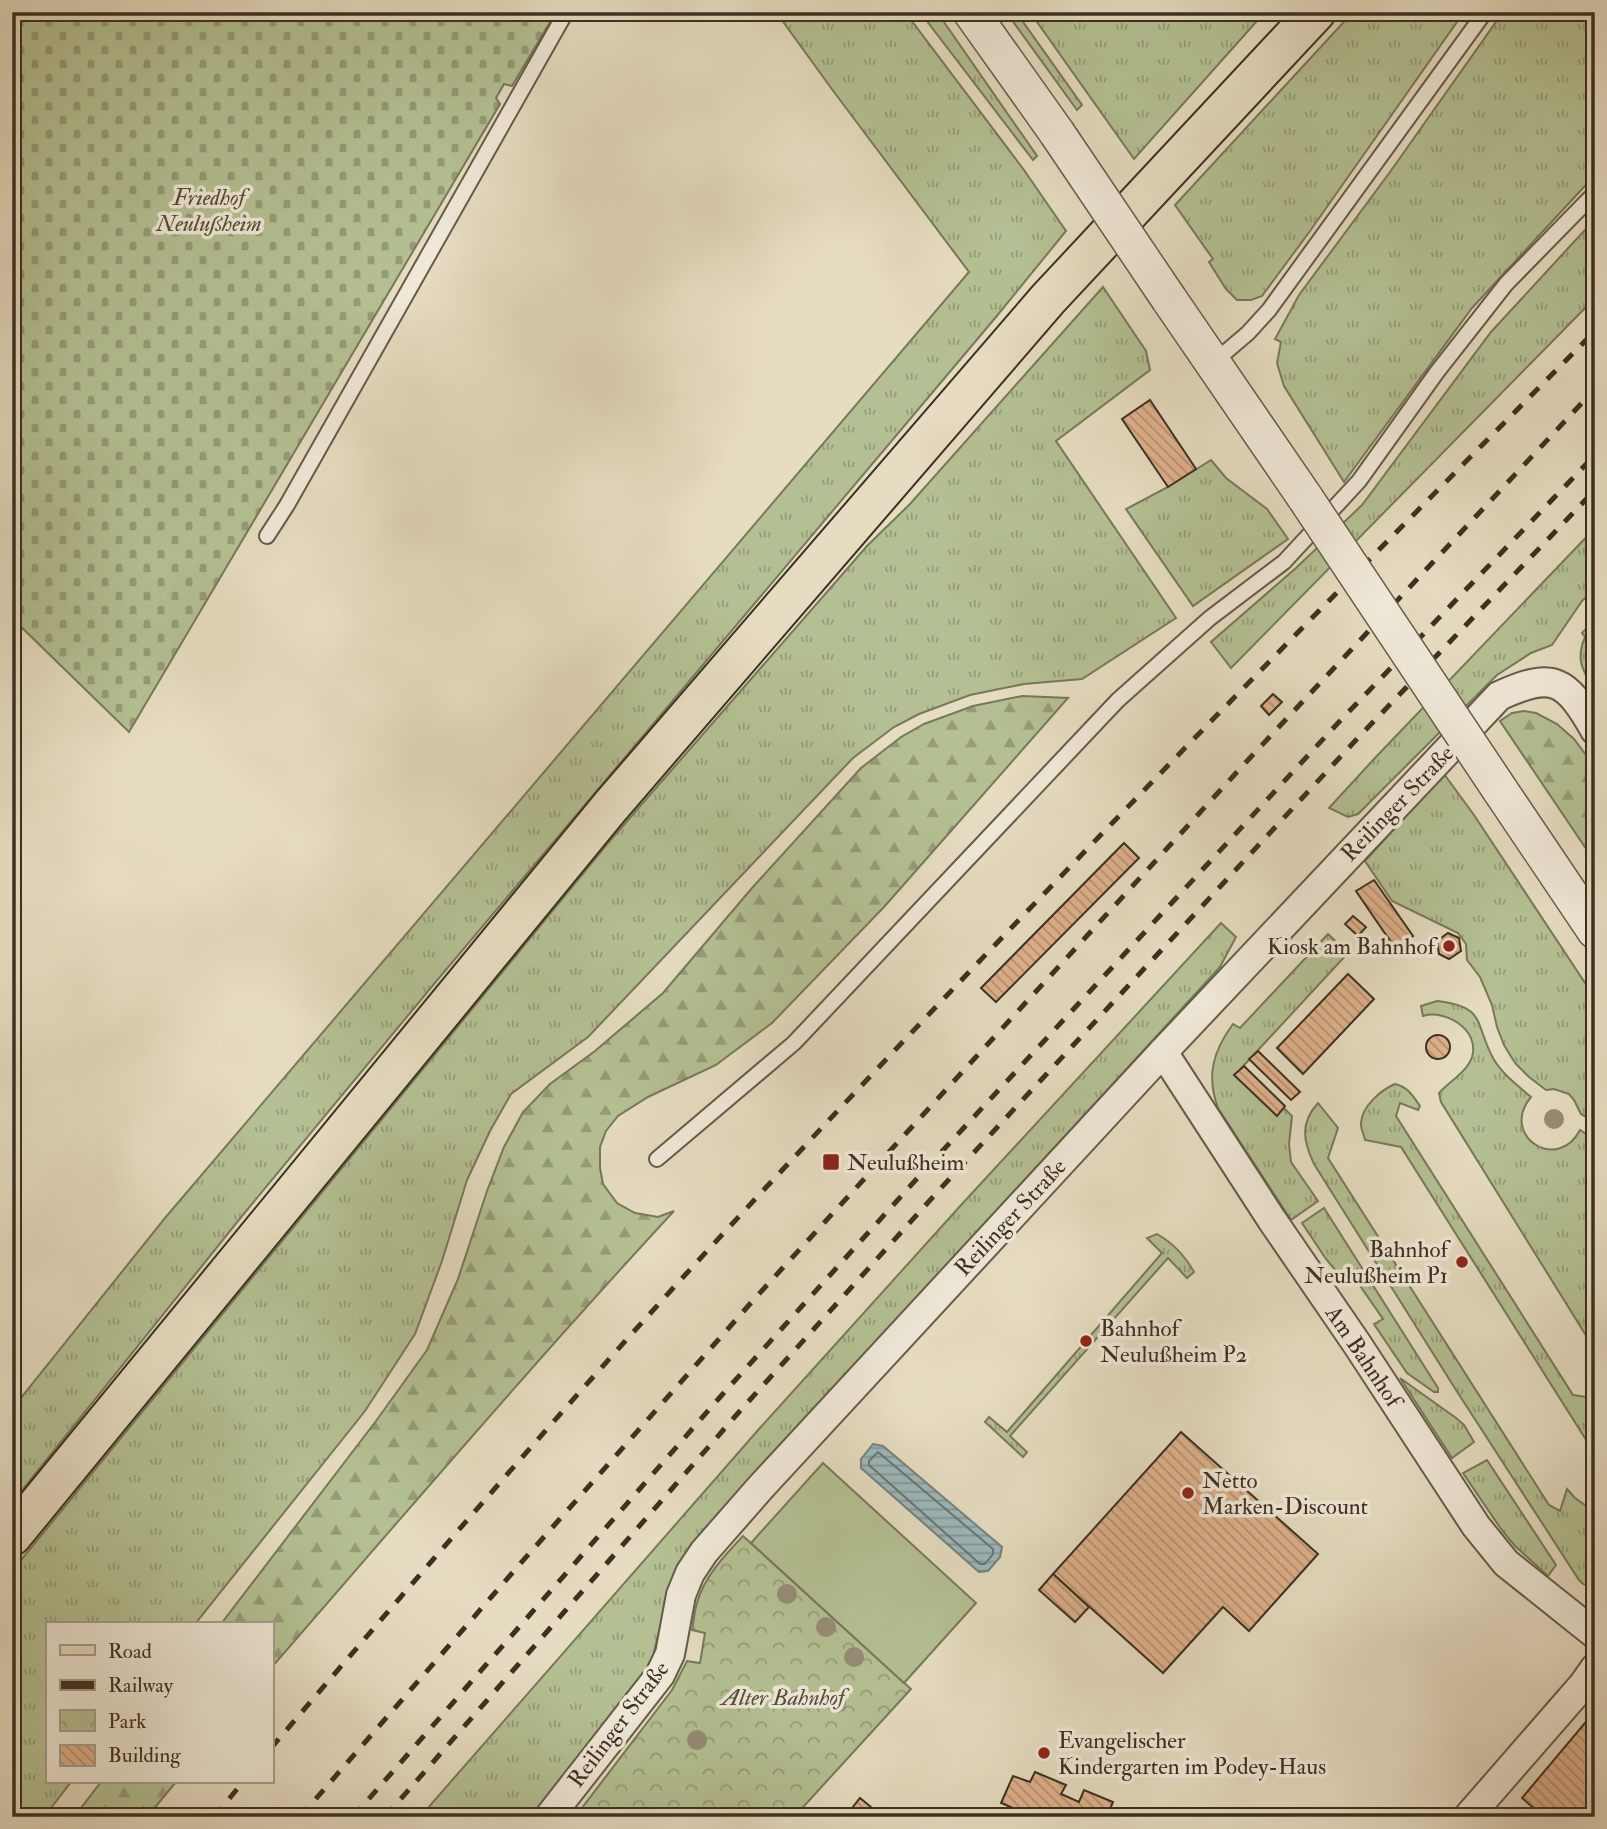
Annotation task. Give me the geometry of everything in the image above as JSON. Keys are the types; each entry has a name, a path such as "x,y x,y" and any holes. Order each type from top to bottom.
{"main road":[{"path":"12,1536 619,796 1048,299 1316,12"}],"street":[{"path":"971,12 1057,133 1306,499 1595,931"},
{"name":"Reilinger Straße","path":"549,1817 660,1675 670,1654 681,1595 690,1573 704,1552 769,1478 1163,1052 1499,696 1522,686 1549,681 1568,692 1582,708 1595,730"},
{"name":"Am Bahnhof","path":"1163,1052 1476,1526 1506,1563 1595,1634"},
{"path":"1468,1817 1584,1685 1595,1668"}],"lane":[{"path":"267,536 566,12"},
{"path":"1212,362 1248,333 1269,310 1485,12"},
{"path":"657,1158 794,1043 1118,700 1210,618 1284,562 1359,481 1437,372 1506,284 1595,192"}],"green space":[{"name":"Friedhof Neulußheim","path":"12,12 556,12 512,86 504,84 496,98 500,104 129,732 12,618"},
{"path":"776,12 905,12 1024,170 1066,231 434,984 242,1216 12,1503 12,1409 165,1218 969,272"},
{"path":"920,12 937,12 1037,156 1033,160"},
{"path":"1006,12 1016,12 1082,105 1077,110"},
{"path":"1030,12 1265,12 1134,159"},
{"path":"1353,12 1464,12 1262,296 1251,300 1237,300 1226,289 1209,262 1213,259 1175,205"},
{"path":"1503,12 1595,12 1595,175 1472,308 1344,482 1284,386 1277,363 1281,342 1275,339 1299,295"},
{"path":"1595,219 1595,298 1231,668 1211,642 1296,568 1362,505 1491,332"},
{"path":"1103,287 1146,351 1150,370 1056,441 1176,618 1082,679 1024,684 970,695 919,714 894,727 853,758 588,1037 511,1094 467,1180 442,1261 415,1334 365,1411 197,1622 46,1622 46,1784 69,1784 44,1817 12,1817 12,1571 608,843 867,546 910,504"},
{"path":"1211,460 1226,478 1267,509 1288,539 1193,606 1126,509"},
{"path":"1595,528 1595,589 1582,601 1552,645 1531,653 1497,675 1358,814 1348,817 1329,808 1374,759"},
{"path":"1595,619 1595,662 1592,664 1595,670 1595,691 1584,671 1581,652 1585,637 1582,633"},
{"path":"1022,696 1068,698 884,907 772,1023 716,1065 648,1097 618,1116 606,1131 600,1147 603,1184 617,1203 635,1213 658,1217 674,1211 521,1381 273,1666 273,1622 223,1622 427,1350 458,1279 504,1147 523,1112 550,1084 595,1051 663,993 752,888 861,768 901,737 924,724 973,706"},
{"path":"1512,713 1536,713 1557,724 1574,739 1595,767 1595,862 1500,721"},
{"path":"1444,774 1595,998 1595,1122 1581,1114 1569,1094 1554,1089 1546,1090 1515,1063 1504,1045 1480,977 1467,960 1466,944 1458,933 1392,901 1365,861"},
{"path":"1221,923 1236,937 1220,967 718,1514 687,1553 670,1586 652,1660 638,1683 534,1817 420,1817 759,1429"},
{"path":"1328,934 1348,953 1235,1075 1276,1115 1284,1108 1292,1116 1289,1144 1291,1162 1318,1201 1291,1220 1218,1108 1212,1074 1216,1054 1233,1024 1240,1028"},
{"path":"1437,1001 1472,1012 1497,1064 1531,1097 1523,1111 1522,1124 1526,1136 1535,1144 1546,1149 1558,1149 1570,1143 1580,1130 1595,1140 1595,1350 1441,1102 1439,1093 1466,1067 1472,1057 1473,1047 1466,1030 1451,1019 1423,1016 1421,1006"},
{"path":"1395,1084 1407,1090 1420,1106 1418,1110 1400,1103 1396,1116 1573,1395 1595,1398 1595,1454 1401,1147 1365,1140 1361,1125 1365,1111 1378,1094"},
{"path":"1318,1103 1338,1128 1328,1158 1549,1505 1560,1511 1567,1489 1595,1512 1595,1587 1579,1580 1314,1164 1307,1148 1305,1132 1308,1118"},
{"path":"1324,1208 1438,1388 1438,1392 1407,1373 1374,1324 1383,1319 1356,1280 1348,1285 1326,1259 1302,1223"},
{"path":"1157,1234 1178,1250 1194,1272 1187,1278 1168,1258 1010,1436 1027,1452 1023,1457 985,1422 989,1417 1007,1432 1162,1253 1147,1238"},
{"path":"1400,1378 1456,1418 1464,1425 1474,1442 1452,1458"},
{"path":"1487,1460 1556,1565 1548,1576 1515,1546 1463,1473"},
{"path":"823,1463 976,1603 904,1683 751,1543"},
{"name":"Alter Bahnhof","path":"743,1536 911,1689 794,1817 575,1817 672,1690 687,1661 700,1663 705,1633 692,1630 700,1593 722,1559"},
{"path":"99,1784 174,1784 147,1817 74,1817"}],"water":[{"path":"873,1444 883,1446 1002,1547 1000,1557 988,1571 979,1572 861,1468 861,1459"}],"building":[{"path":"1150,400 1196,469 1168,487 1122,419"},
{"path":"1273,694 1282,702 1269,715 1261,706"},
{"path":"1124,843 1139,858 996,1002 981,988"},
{"path":"1374,880 1413,936 1395,948 1356,891"},
{"path":"1353,916 1366,927 1358,936 1345,924"},
{"name":"Kiosk am Bahnhof","path":"1448,933 1459,938 1461,951 1449,959 1439,954 1437,941"},
{"path":"1348,974 1374,999 1303,1074 1277,1048"},
{"path":"1433,1035 1443,1035 1450,1042 1450,1052 1443,1059 1433,1059 1426,1052 1426,1042"},
{"path":"1258,1051 1300,1092 1291,1100 1249,1059"},
{"path":"1244,1066 1285,1106 1277,1116 1234,1075"},
{"name":"Netto Marken-Discount","path":"1181,1432 1318,1554 1249,1631 1223,1607 1163,1673 1053,1574"},
{"path":"1053,1574 1089,1607 1075,1622 1039,1590"},
{"path":"1595,1711 1595,1817 1544,1817 1522,1798"},
{"path":"1035,1772 1066,1785 1061,1794 1079,1802 1084,1790 1113,1802 1110,1809 1129,1817 1018,1817 1020,1811 1001,1803 1013,1776 1030,1782"},
{"path":"860,1798 883,1817 845,1817"}],"railway":[{"path":"273,1746 597,1373 817,1133 1147,787 1595,331"},
{"path":"300,1817 757,1296 1248,760 1595,389"},
{"path":"353,1817 721,1396 922,1173 1338,723 1595,455"},
{"path":"385,1817 739,1412 941,1188 1355,741 1595,490"},
{"path":"214,1817 241,1784"}],"place":[{"name":"Kiosk am Bahnhof","path":"1449,946"},
{"name":"Neulußheim","path":"831,1162"},
{"name":"Bahnhof Neulußheim P1","path":"1462,1262"},
{"name":"Bahnhof Neulußheim P2","path":"1086,1341"},
{"name":"Netto Marken-Discount","path":"1188,1493"},
{"name":"Evangelischer Kindergarten im Podey-Haus","path":"1044,1753"}]}
